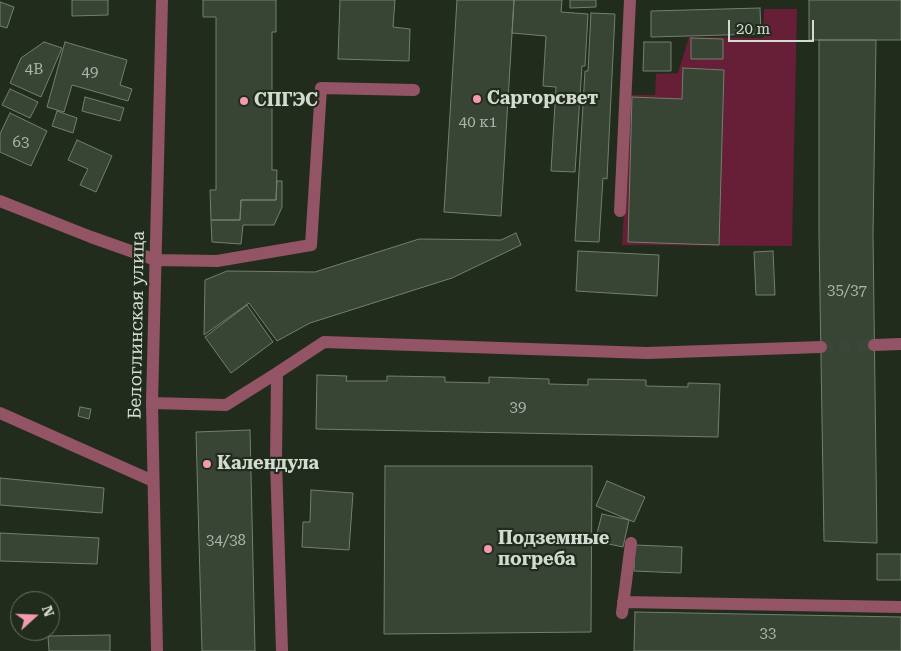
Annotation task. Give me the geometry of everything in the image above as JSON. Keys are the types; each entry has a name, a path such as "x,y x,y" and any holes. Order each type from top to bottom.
{"street":[{"name":"Белоглинская улица","path":"157,651 152,403 162,0"},
{"path":"620,211 630,0"},
{"path":"0,201 156,260 217,261 311,245 321,88 414,90"},
{"path":"152,403 226,405 324,342 646,352 821,347"},
{"path":"874,345 901,344"},
{"path":"276,373 276,461 282,651"},
{"path":"0,413 153,481"},
{"path":"631,543 623,607 901,608"}],"shaded area":[{"path":"764,9 797,9 792,246 622,245 630,95 655,95 656,74 678,73 689,37 763,38"}],"building":[{"path":"72,0 108,0 108,15 72,16"},
{"name":"СПГЭС","path":"203,0 276,0 276,32 272,32 272,170 277,170 276,200 241,200 240,220 211,220 210,190 216,190 216,17 203,17"},
{"path":"340,0 395,0 393,27 410,29 409,61 338,59"},
{"path":"457,0 514,0 501,216 444,212"},
{"path":"514,0 562,0 561,12 588,14 585,66 582,66 575,172 551,171 556,87 543,86 546,36 512,33"},
{"path":"570,0 596,0 596,7 570,8"},
{"path":"809,0 901,0 901,40 809,40"},
{"path":"0,2 14,7 7,28 0,26"},
{"path":"760,8 761,34 651,37 651,11"},
{"path":"591,13 615,14 607,179 603,178 599,242 575,241 585,71 588,71"},
{"path":"691,38 723,39 723,59 691,59"},
{"path":"819,40 876,40 873,235 877,543 824,541 819,236"},
{"path":"44,42 62,48 41,97 10,83 21,58"},
{"path":"65,42 127,60 120,85 132,89 128,101 72,85 64,112 47,107"},
{"path":"644,42 671,42 671,71 643,71"},
{"path":"683,68 724,70 719,245 628,242 632,97 682,99"},
{"path":"10,89 38,102 30,118 2,105"},
{"path":"85,97 124,108 120,121 82,111"},
{"path":"57,111 77,118 73,133 52,126"},
{"path":"10,113 47,131 31,166 0,152 0,134"},
{"path":"77,140 112,156 96,192 80,185 88,169 68,160"},
{"path":"277,181 282,181 282,207 274,225 243,225 241,244 212,242 211,220 240,220 241,200 276,200"},
{"path":"516,233 521,245 452,278 310,323 277,341 249,303 204,335 205,280 227,271 315,272 419,239 501,240"},
{"path":"578,251 659,255 657,296 576,291"},
{"path":"773,251 775,295 756,295 754,252"},
{"path":"247,305 273,342 231,373 205,337"},
{"path":"317,375 347,376 346,381 387,381 387,376 445,377 445,382 489,383 489,377 549,379 549,384 588,385 588,379 646,380 646,386 688,387 688,383 720,384 718,437 316,429"},
{"path":"80,407 91,409 89,419 78,416"},
{"path":"250,430 255,651 202,651 196,432"},
{"name":"Подземные погреба","path":"385,466 592,466 591,632 384,634"},
{"path":"0,478 104,488 102,513 0,505"},
{"path":"607,481 645,497 634,522 596,506"},
{"path":"311,490 353,493 349,550 302,547 303,522 310,522"},
{"path":"602,514 629,520 623,547 595,541"},
{"path":"0,533 99,538 97,564 0,561"},
{"path":"635,545 682,547 681,573 634,571"},
{"path":"877,554 901,554 901,580 877,580"},
{"path":"635,612 901,617 901,651 634,651"},
{"path":"110,635 110,651 49,651 48,641 60,641 60,636"}],"tunnel":[{"path":"821,347 874,345"}],"place":[{"name":"Саргорсвет","path":"477,99"},
{"name":"СПГЭС","path":"244,101"},
{"name":"Календула","path":"207,464"},
{"name":"Подземные погреба","path":"488,549"}]}
